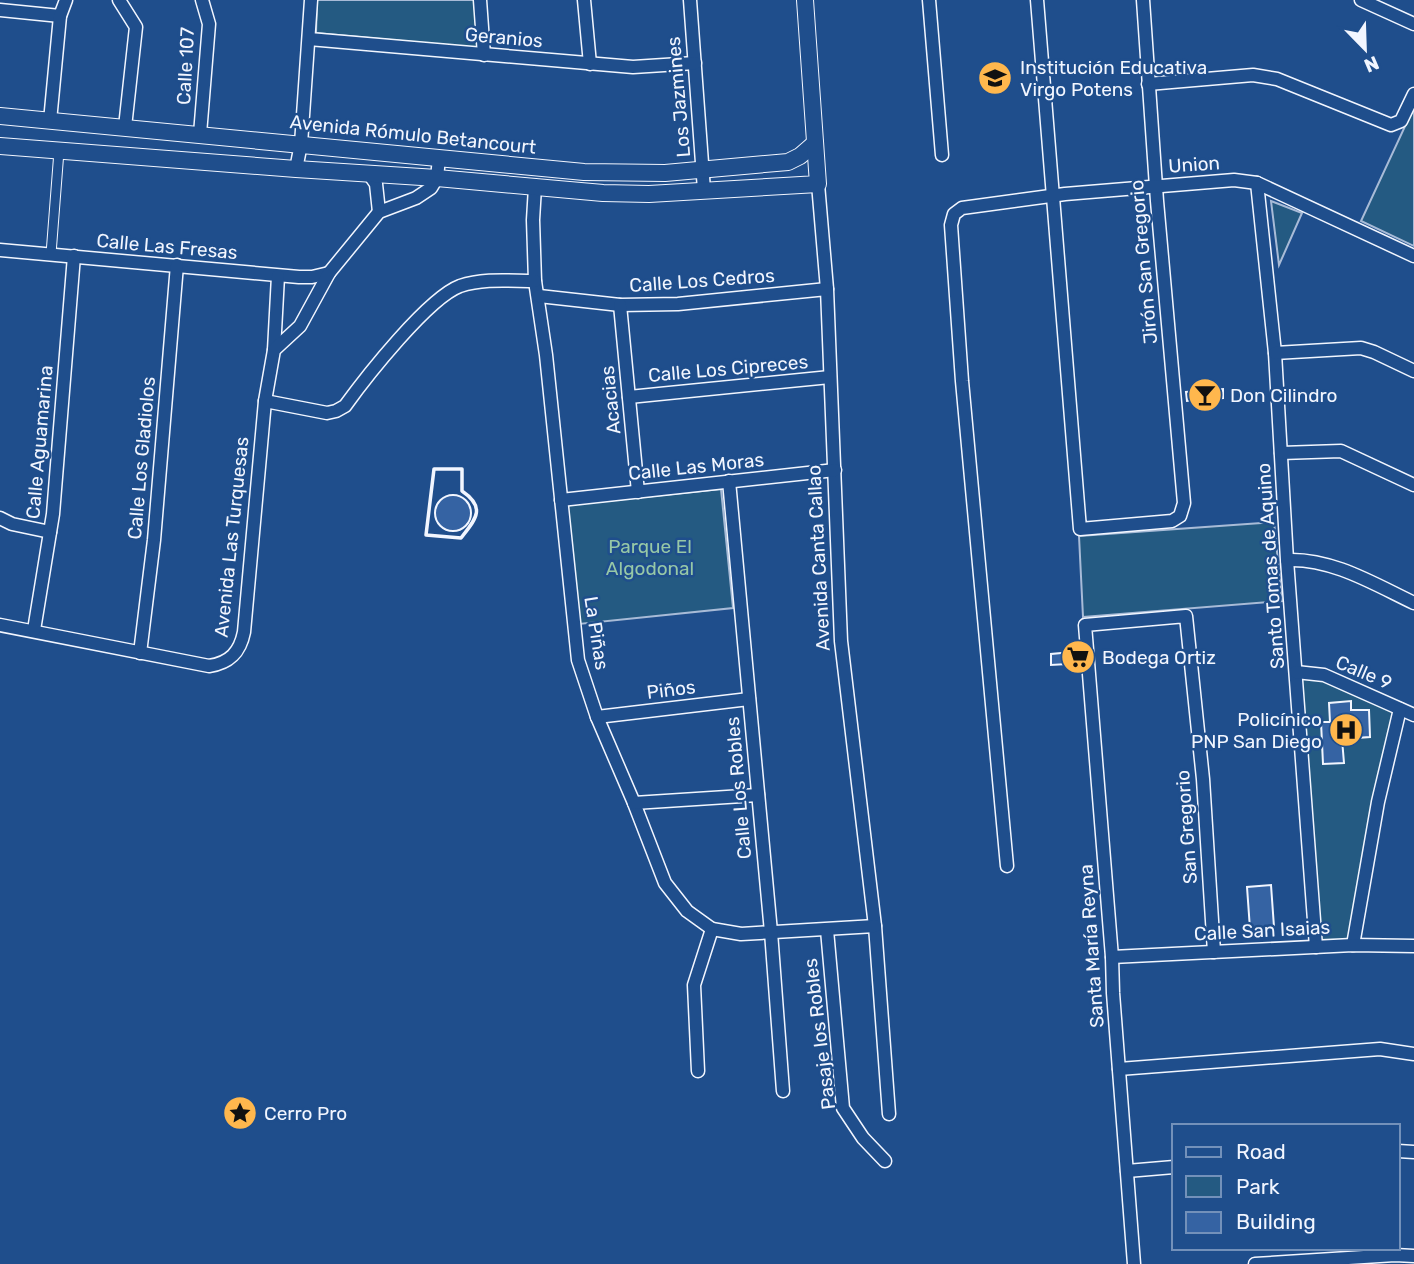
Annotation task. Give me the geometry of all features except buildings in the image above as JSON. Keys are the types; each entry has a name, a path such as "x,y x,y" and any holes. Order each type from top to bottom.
{"street":[{"path":"50,121 60,16 66,0"},
{"path":"119,0 136,27 125,127"},
{"name":"Calle 107","path":"200,134 209,24 202,0"},
{"path":"296,169 301,144 311,0"},
{"path":"480,0 484,55"},
{"path":"584,0 590,64"},
{"name":"Los Jazmines","path":"690,0 704,190"},
{"name":"Avenida Canta Callao","path":"805,0 827,289 841,641 875,926 889,1114"},
{"path":"929,0 942,155"},
{"path":"1037,0 1054,195"},
{"name":"Jirón San Gregorio","path":"1054,195 1080,529 1167,523 1177,519 1184,503 1143,0"},
{"path":"1361,0 1414,24"},
{"path":"0,10 60,16"},
{"name":"Geranios","path":"309,39 632,67 695,63"},
{"path":"1148,84 1253,75 1277,79 1391,125 1401,121 1414,94"},
{"name":"Avenida Rómulo Betancourt","path":"0,116 584,172 665,173 788,162 815,143"},
{"name":"Avenida Rómulo Betancourt","path":"0,145 603,193 649,194 818,184"},
{"path":"51,254 59,151"},
{"path":"274,351 300,326 330,273 379,212 416,198 431,188 437,178 439,158"},
{"path":"369,174 376,184 379,212"},
{"name":"Union","path":"1007,866 962,381 951,225 954,214 962,208 1054,195 1234,180 1257,183 1414,256"},
{"name":"Santo Tomas de Aquino","path":"1257,183 1275,353 1287,560 1316,947"},
{"name":"La Piñas","path":"535,187 535,281 539,296 578,660 597,718 635,803 665,883 687,911 712,929"},
{"name":"Calle Las Fresas","path":"0,250 278,276 312,277 330,273"},
{"name":"Calle Aguamarina","path":"34,630 50,532 74,256"},
{"name":"Calle Los Gladiolos","path":"140,653 154,540 177,265"},
{"name":"Avenida Las Turquesas","path":"0,625 209,666 229,660 237,652 242,642 265,401 274,351 278,276"},
{"path":"265,401 327,412 336,411 345,406 388,352 439,300 457,287 494,280 535,281"},
{"name":"Calle Los Cedros","path":"539,296 620,305 678,304 827,289"},
{"name":"Acacias","path":"620,305 638,492"},
{"path":"1275,353 1361,348 1414,371"},
{"name":"Calle Los Cipreces","path":"629,397 830,377"},
{"path":"1281,453 1341,451 1414,485"},
{"name":"Calle Las Moras","path":"561,500 835,471"},
{"name":"Calle Los Robles","path":"729,481 783,1091"},
{"path":"0,518 12,524 50,532"},
{"path":"1287,560 1325,563 1414,603"},
{"name":"San Gregorio","path":"1085,625 1186,616 1203,779 1214,952"},
{"name":"Santa María Reyna","path":"1085,625 1134,1264"},
{"name":"Calle 9","path":"1296,671 1324,675 1414,715"},
{"name":"Piños","path":"597,718 749,699"},
{"path":"1353,945 1378,802 1400,709"},
{"path":"635,803 758,795"},
{"path":"698,1071 694,985 712,929 741,934 875,926"},
{"name":"Pasaje los Robles","path":"827,930 843,1108 863,1138 885,1161"},
{"name":"Calle San Isaias","path":"1112,957 1353,945 1414,946"},
{"path":"1119,1069 1380,1049 1414,1054"},
{"path":"1127,1171 1172,1167"},
{"path":"1255,1264 1414,1256"}],"green space":[{"path":"317,0 474,0 478,48 316,33"},
{"path":"1414,107 1414,246 1361,221"},
{"path":"1271,201 1302,213 1279,265"},
{"name":"Parque El Algodonal","path":"721,489 733,608 579,624 567,505"},
{"path":"1274,522 1282,601 1083,617 1079,536"},
{"path":"1301,676 1324,681 1395,710 1350,940 1319,942"}],"wall":[{"path":"434,469 462,469 462,491 474,503 476,514 461,538 426,535 434,469"}],"place":[{"name":"Institución Educativa Virgo Potens","path":"995,78"},
{"name":"Don Cilindro","path":"1205,395"},
{"name":"Bodega Ortiz","path":"1078,657"},
{"name":"Policínico PNP San Diego","path":"1346,730"},
{"name":"Cerro Pro","path":"240,1113"}]}
